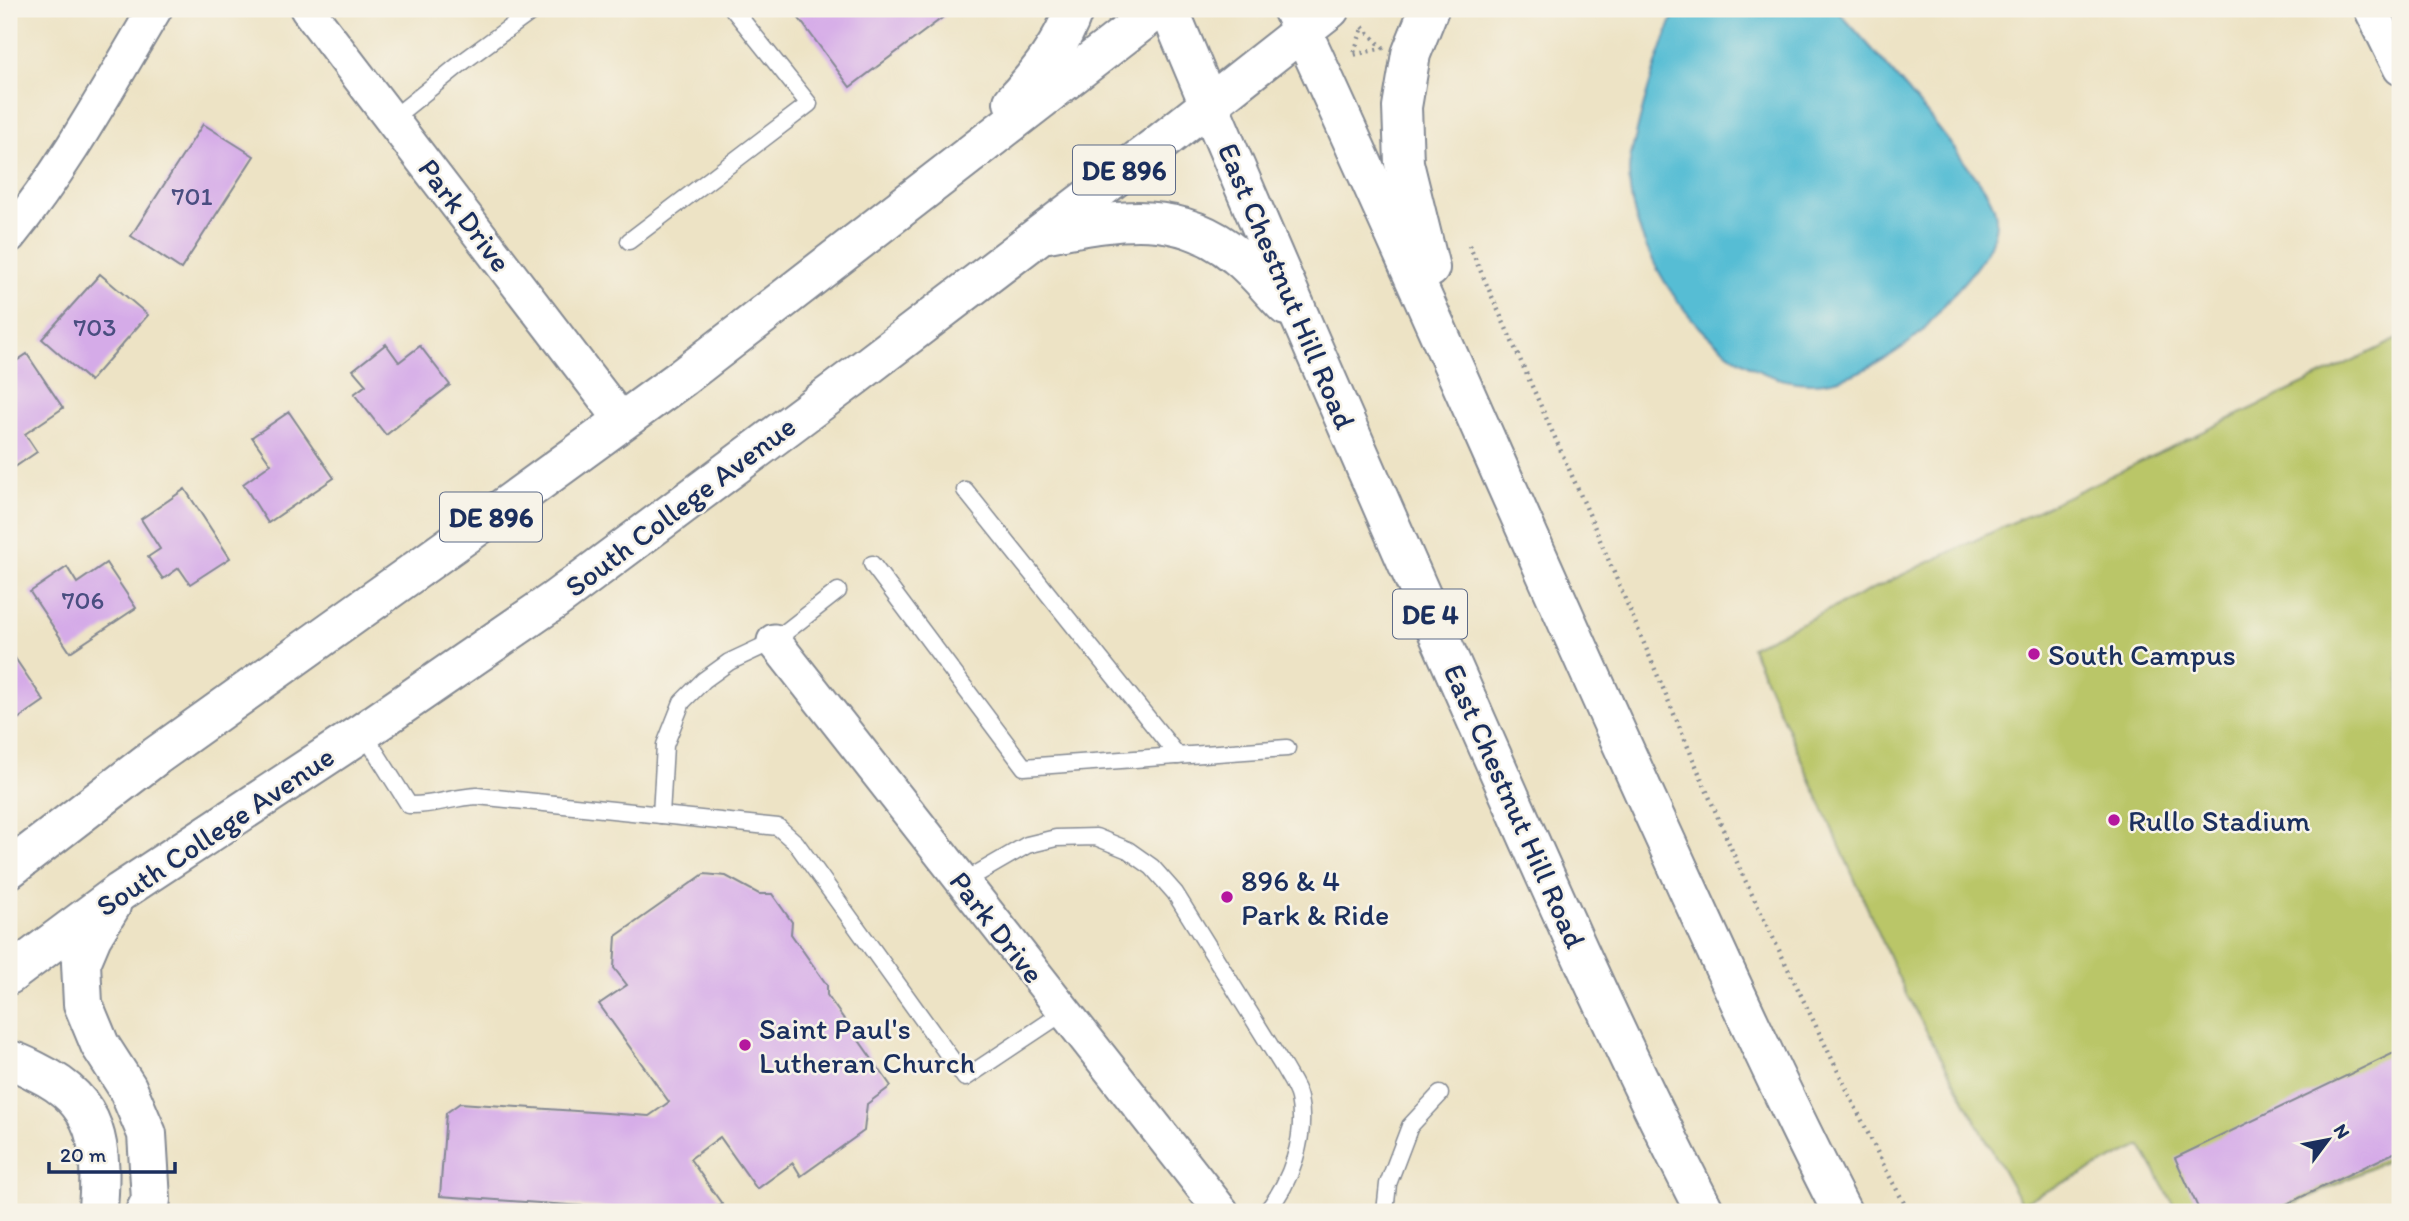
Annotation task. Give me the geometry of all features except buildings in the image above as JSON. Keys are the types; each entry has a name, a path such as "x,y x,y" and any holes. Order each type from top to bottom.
{"main road":[{"name":"DE 896","path":"9,869 156,755 622,421 966,157 1034,78 1066,33 1074,9"},
{"path":"966,157 1158,9"},
{"name":"East Chestnut Hill Road","path":"1169,9 1502,778 1618,1037 1705,1212"},
{"path":"1429,9 1411,54 1402,107 1404,163 1456,372"},
{"path":"1308,16 1338,106 1556,601 1790,1112 1842,1212"},
{"name":"South College Avenue","path":"9,975 120,892 363,732 555,600 855,376 1209,105 1308,16"},
{"path":"1039,234 1115,220 1157,220 1199,231 1237,256 1303,323"},
{"path":"120,892 92,937 81,963 83,1004 100,1045 127,1087 147,1134 150,1200 145,1212"},
{"path":"9,1060 52,1079 78,1099 94,1130 101,1168 96,1212"}],"street":[{"path":"9,236 63,162 155,9"},
{"name":"Park Drive","path":"307,9 622,421"},
{"path":"2371,9 2400,68"},
{"name":"Park Drive","path":"774,641 1222,1212"}],"lane":[{"path":"392,119 535,9"},
{"path":"629,241 809,104 733,9"},
{"path":"965,490 1178,756"},
{"path":"872,564 1024,766 1287,748"},
{"path":"660,815 665,745 682,702 704,680 729,662 774,641 838,591"},
{"path":"363,732 409,805 429,806 451,797 477,796 778,827 796,843 965,1078 1064,1012"},
{"path":"962,883 1027,845 1056,838 1096,837 1128,850 1152,867 1175,893 1299,1096 1301,1133 1292,1166 1278,1198 1266,1212"},
{"path":"1385,1212 1388,1184 1410,1126 1440,1094"}],"path":[{"path":"1363,27 1383,48 1353,55 1360,36 1363,27"},
{"path":"1466,238 1589,514 1742,874 1909,1212"}],"green space":[{"name":"Rullo Stadium","path":"2400,338 2400,1154 2278,1212 2188,1212 2184,1205 2176,1209 2141,1146 2021,1203 1905,992 1751,647"}],"water":[{"path":"1676,9 1836,9 1917,101 1986,191 1995,212 1996,223 1991,244 1971,274 1924,329 1889,356 1865,369 1831,381 1793,381 1756,370 1722,348 1691,318 1666,283 1646,245 1633,207 1629,171 1644,103"}],"place":[{"name":"South Campus","path":"2034,654"},
{"name":"Rullo Stadium","path":"2114,820"},
{"name":"896 & 4 Park & Ride","path":"1227,897"},
{"name":"Saint Paul's Lutheran Church","path":"745,1045"}]}
